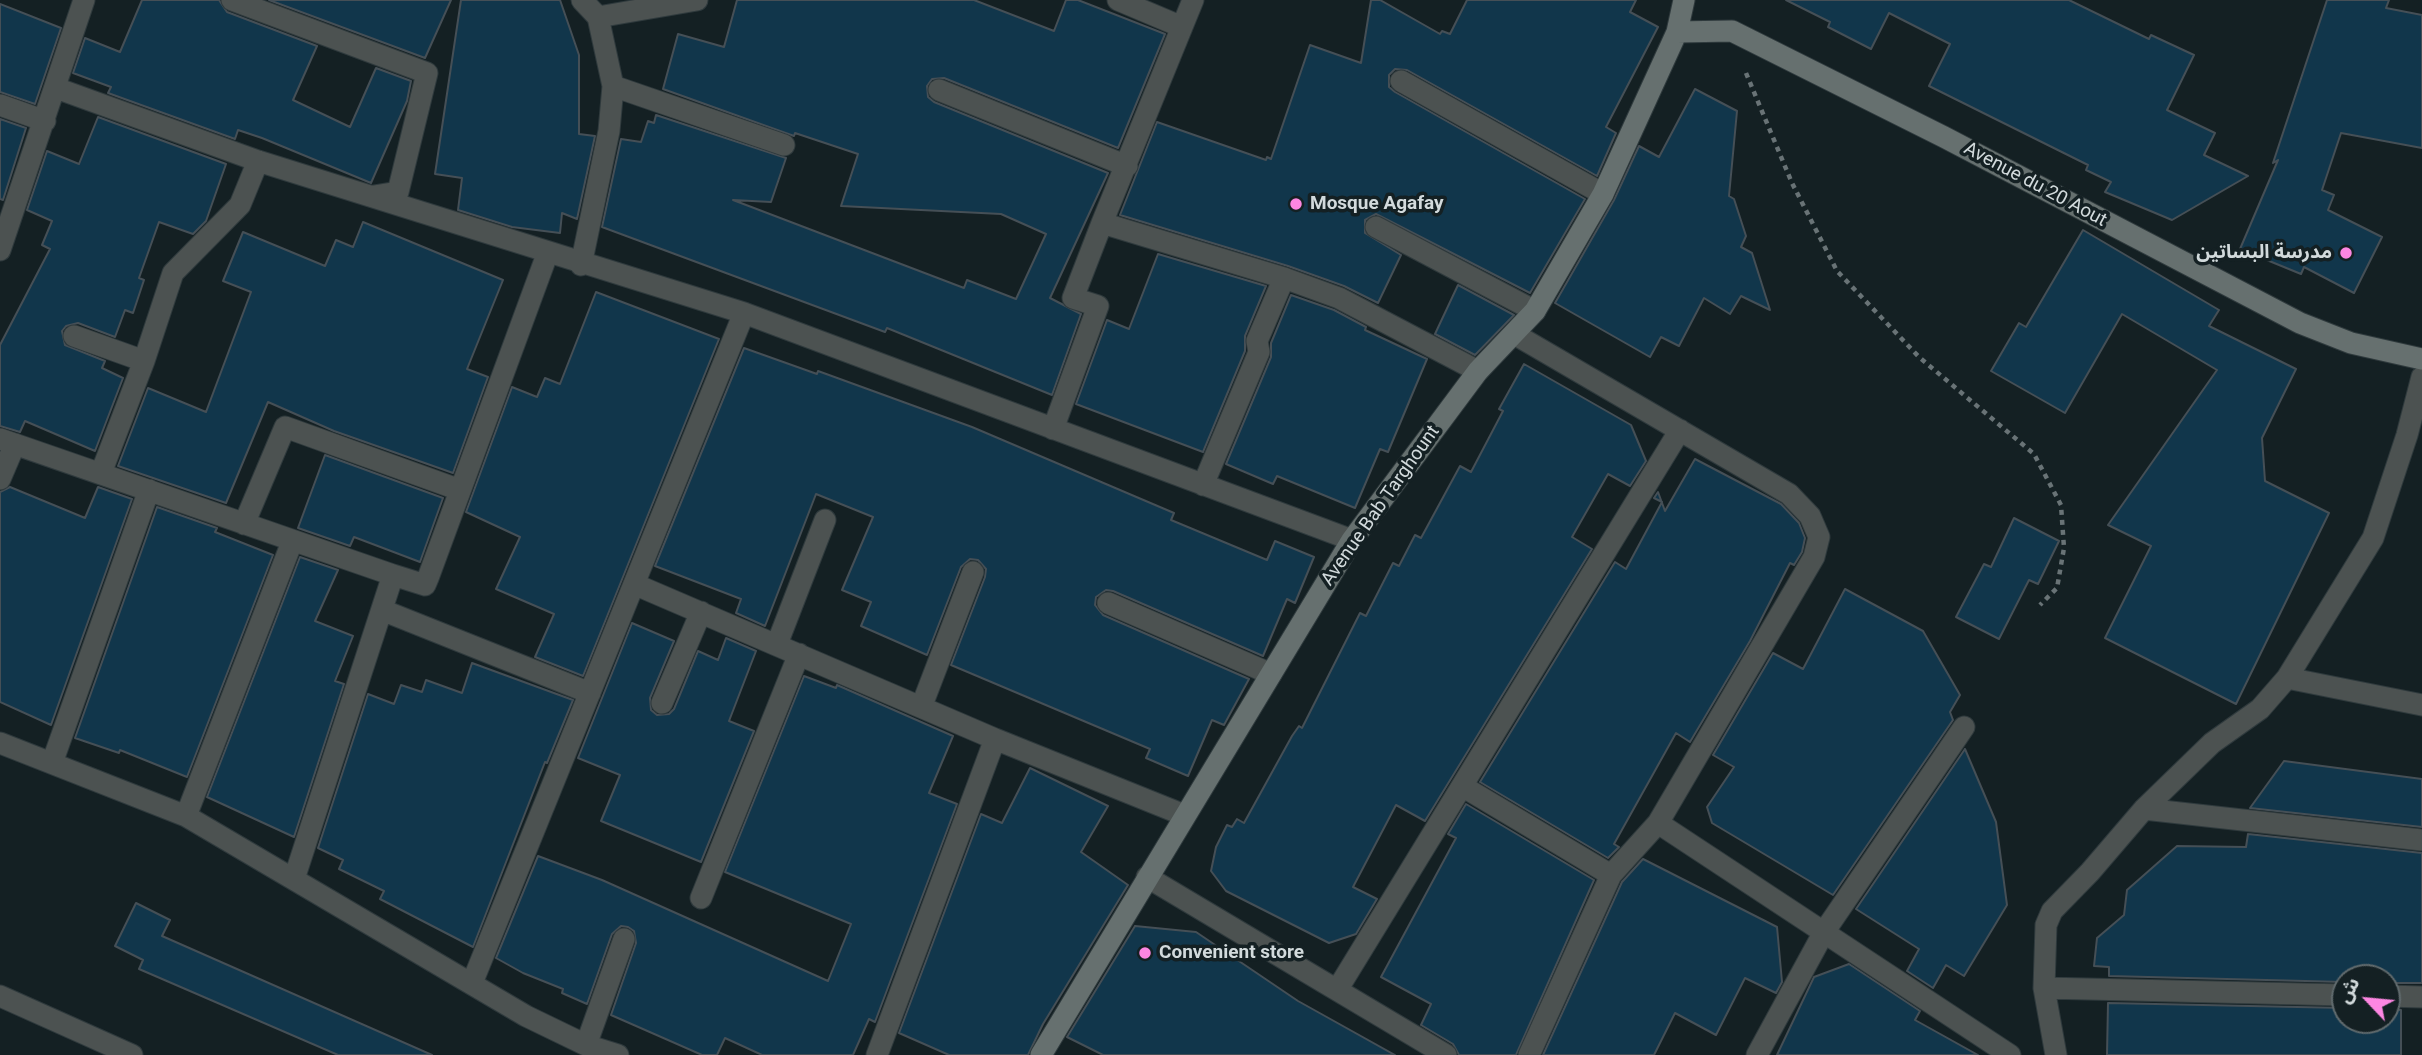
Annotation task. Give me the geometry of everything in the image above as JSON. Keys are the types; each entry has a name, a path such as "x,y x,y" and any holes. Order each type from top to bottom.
{"street":[{"path":"2,238 45,121 84,0"},
{"path":"232,0 427,73 398,192 369,197"},
{"path":"581,265 609,131 613,86 598,18 582,0"},
{"path":"598,18 697,0"},
{"path":"1118,0 1182,27"},
{"path":"1053,429 1098,306 1073,298 1193,0"},
{"path":"1677,32 1684,0"},
{"name":"Avenue du 20 Aout","path":"1677,32 1732,31 1944,136 2300,323 2351,343 2422,359"},
{"name":"Avenue Bab Targhount","path":"1041,1055 1352,540 1478,371 1516,335 1535,311 1603,194 1677,32"},
{"path":"1401,81 1603,194"},
{"path":"613,86 784,145"},
{"path":"56,88 258,161 548,252 581,265 744,313 1352,540"},
{"path":"939,90 1127,166"},
{"path":"0,105 45,121"},
{"path":"101,474 144,361 173,273 240,205 258,161"},
{"path":"1102,223 1284,278 1339,298 1478,371"},
{"path":"1376,227 1535,311"},
{"path":"0,479 7,441 292,542 425,585 548,252"},
{"path":"1203,485 1259,352 1257,341 1284,278"},
{"path":"472,984 744,313"},
{"path":"1516,335 1789,494 1810,516 1819,537 1814,557 1658,823 1611,875 1529,1055"},
{"path":"74,336 144,361"},
{"path":"2056,1055 2044,988 2046,925 2052,911 2144,809 2212,743 2260,709 2287,678 2373,538 2407,435 2422,377"},
{"path":"244,524 285,427 460,490"},
{"path":"1337,990 1680,430"},
{"path":"52,763 149,490"},
{"path":"777,644 825,520"},
{"path":"186,816 292,542"},
{"path":"922,705 973,572"},
{"path":"294,879 393,575"},
{"path":"634,584 922,705 995,739 1184,815"},
{"path":"1108,603 1270,674"},
{"path":"382,610 590,693"},
{"path":"662,703 701,612"},
{"path":"701,898 799,654"},
{"path":"2287,678 2422,705"},
{"path":"1757,1055 1824,932 1964,727"},
{"path":"877,1055 995,739"},
{"path":"0,743 186,816 526,1016 586,1045 618,1055"},
{"path":"1462,786 1611,875"},
{"path":"2144,809 2422,839"},
{"path":"1658,823 2010,1055"},
{"path":"1147,877 1446,1055"},
{"path":"586,1045 624,939"},
{"path":"2044,988 2331,995"},
{"path":"0,996 131,1055"},
{"path":"2401,996 2422,997"}],"path":[{"path":"1732,31 1760,111 1837,271 1919,357 2034,454 2061,505 2064,548 2057,588 2040,605"}],"building":[{"path":"142,0 219,0 227,12 317,46 293,100 350,127 376,68 411,81 407,101 371,183 262,138 238,130 235,139 108,93 111,87 73,73 85,38 120,52"},
{"path":"269,0 451,0 425,58"},
{"path":"461,0 560,0 579,55 579,134 595,136 577,219 562,213 560,233 512,227 458,210 462,178 435,174"},
{"path":"737,0 974,0 1054,31 1066,0 1078,0 1165,34 1118,148 944,78 932,79 927,86 928,97 934,102 1108,173 1050,298 1081,314 1052,395 887,328 885,332 602,227 621,139 641,142 648,121 654,123 656,115 786,158 771,202 733,200 964,288 967,280 1016,299 1046,234 1001,214 841,206 858,154 795,133 794,136 663,89 678,34 724,47"},
{"path":"1371,0 1380,0 1440,34 1442,31 1450,34 1467,0 1636,0 1630,12 1658,27 1606,127 1616,133 1597,176 1407,70 1395,69 1389,75 1389,87 1395,92 1585,199 1530,293 1376,214 1365,220 1365,233 1401,255 1378,303 1344,286 1288,266 1120,215 1157,122 1266,160 1267,157 1271,159 1310,45 1361,63"},
{"path":"1786,0 2069,0 2149,39 2151,35 2194,55 2167,110 2215,133 2204,155 2248,176 2172,220 2105,192 2111,182 2086,170 2088,165 1929,86 1950,44 1889,13 1871,49 1828,27 1830,22"},
{"path":"2327,0 2389,0 2386,8 2422,15 2422,148 2341,133 2322,190 2334,195 2328,210 2382,237 2354,293 2304,267 2301,274 2240,249 2278,160 2273,163"},
{"path":"0,4 61,28 35,104 0,92"},
{"path":"1695,89 1737,111 1729,196 1734,199 1746,236 1741,247 1752,253 1770,310 1741,296 1730,314 1704,298 1679,346 1661,337 1650,357 1555,303 1614,200 1639,146 1659,157"},
{"path":"98,117 226,164 206,221 193,234 159,222 139,278 144,280 133,313 125,310 115,337 78,323 66,326 62,331 65,345 105,361 102,368 123,378 95,451 25,421 20,432 0,426 0,345 50,249 42,245 52,221 27,210 47,151 79,164"},
{"path":"0,119 26,128 3,200 0,199"},
{"path":"363,222 503,280 467,369 488,377 453,473 334,431 268,402 226,503 118,466 148,388 206,412 251,292 223,281 243,232 325,266 336,240 353,247"},
{"path":"2083,230 2219,310 2209,326 2296,369 2262,438 2265,481 2329,513 2236,704 2105,638 2151,546 2108,525 2217,370 2122,314 2065,413 1991,371 2019,323 2026,327"},
{"path":"1158,254 1266,286 1245,336 1245,351 1203,452 1076,404 1107,320 1129,329"},
{"path":"1458,285 1514,315 1475,355 1435,334"},
{"path":"596,292 719,339 583,676 535,657 554,614 496,589 520,537 466,512 512,387 537,397 545,378 560,384"},
{"path":"1291,295 1334,310 1366,327 1365,330 1427,359 1388,452 1380,449 1355,508 1277,476 1273,484 1226,464 1271,357 1271,343"},
{"path":"744,348 817,374 818,371 972,427 1174,513 1171,520 1267,560 1275,541 1314,557 1295,603 1287,599 1263,656 1113,591 1106,590 1096,597 1095,605 1103,615 1249,679 1224,725 1212,720 1188,776 1146,758 1150,749 951,665 985,577 986,569 978,560 970,559 961,567 927,655 861,626 871,602 842,590 873,517 816,494 765,626 736,613 741,599 655,566"},
{"path":"1524,364 1631,425 1646,461 1630,486 1608,474 1572,537 1592,549 1425,821 1396,805 1353,887 1377,899 1356,934 1329,943 1226,891 1211,871 1216,847 1227,825 1232,827 1237,819 1244,823 1292,736 1299,726 1302,728 1360,613 1366,616 1393,563 1399,566 1415,535 1421,538 1460,466 1471,472 1503,411 1499,409"},
{"path":"325,455 443,498 420,562 354,537 350,546 298,528"},
{"path":"1695,459 1781,504 1799,523 1805,538 1802,552 1794,565 1790,563 1750,641 1690,742 1676,733 1614,844 1619,847 1608,858 1480,782 1615,562 1626,569 1662,502 1665,511"},
{"path":"10,487 85,518 98,487 132,499 51,725 0,702 0,492"},
{"path":"1658,492 1662,502 1654,498"},
{"path":"157,507 217,528 215,532 273,555 187,777 120,750 119,753 75,738"},
{"path":"2014,518 2059,541 2038,584 2029,580 1999,639 1956,617 1984,564 1991,567"},
{"path":"300,557 338,570 315,621 353,636 335,681 344,684 294,837 207,797"},
{"path":"1845,589 1923,631 1960,695 1950,712 1953,720 1833,895 1712,823 1707,807 1734,767 1713,755 1773,653 1803,669"},
{"path":"632,623 674,641 650,698 651,710 657,715 669,714 674,709 698,651 718,660 726,638 756,651 729,721 754,731 701,862 601,821 620,775 578,758"},
{"path":"472,663 573,700 547,763 545,762 473,947 380,899 384,891 339,869 343,860 318,848 368,694 394,704 401,685 422,692 426,680 462,693"},
{"path":"804,676 836,688 837,685 953,736 929,793 957,804 875,1022 869,1019 853,1055 762,1055 725,1038 717,1055 702,1055 611,1015 636,943 634,931 628,927 621,926 612,934 587,1004 562,993 563,989 523,973 496,958 538,856 602,880 828,981 851,924 725,872"},
{"path":"1965,749 1996,822 2007,905 1964,976 1946,965 1933,988 1907,971 1919,949 1856,909"},
{"path":"2284,761 2422,779 2422,827 2250,808"},
{"path":"1030,768 1108,806 1081,852 1128,885 1043,1024 1028,1055 949,1055 899,1033 981,814 1002,823"},
{"path":"1466,804 1594,880 1516,1055 1459,1055 1453,1044 1421,1025 1431,1004 1381,977 1456,838 1448,834"},
{"path":"2248,834 2422,853 2422,983 2401,983 2401,964 2331,964 2331,982 2109,976 2109,967 2094,966 2097,938 2124,915 2127,890 2177,846 2246,847"},
{"path":"1643,859 1777,927 1782,982 1776,993 1745,978 1716,1035 1675,1013 1654,1055 1543,1055 1622,882"},
{"path":"136,903 170,920 162,936 432,1055 338,1055 139,969 143,960 115,946"},
{"path":"1135,926 1196,932 1298,1001 1395,1055 1103,1055 1067,1037"},
{"path":"1849,964 1920,1011 1915,1020 1978,1055 1777,1055 1814,977"},
{"path":"2108,1003 2331,1008 2331,1034 2401,1034 2401,1055 2107,1055"}],"place":[{"name":"Mosque Agafay","path":"1296,204"},
{"name":"مدرسة البساتين","path":"2346,253"},
{"name":"Convenient store","path":"1145,953"}]}
